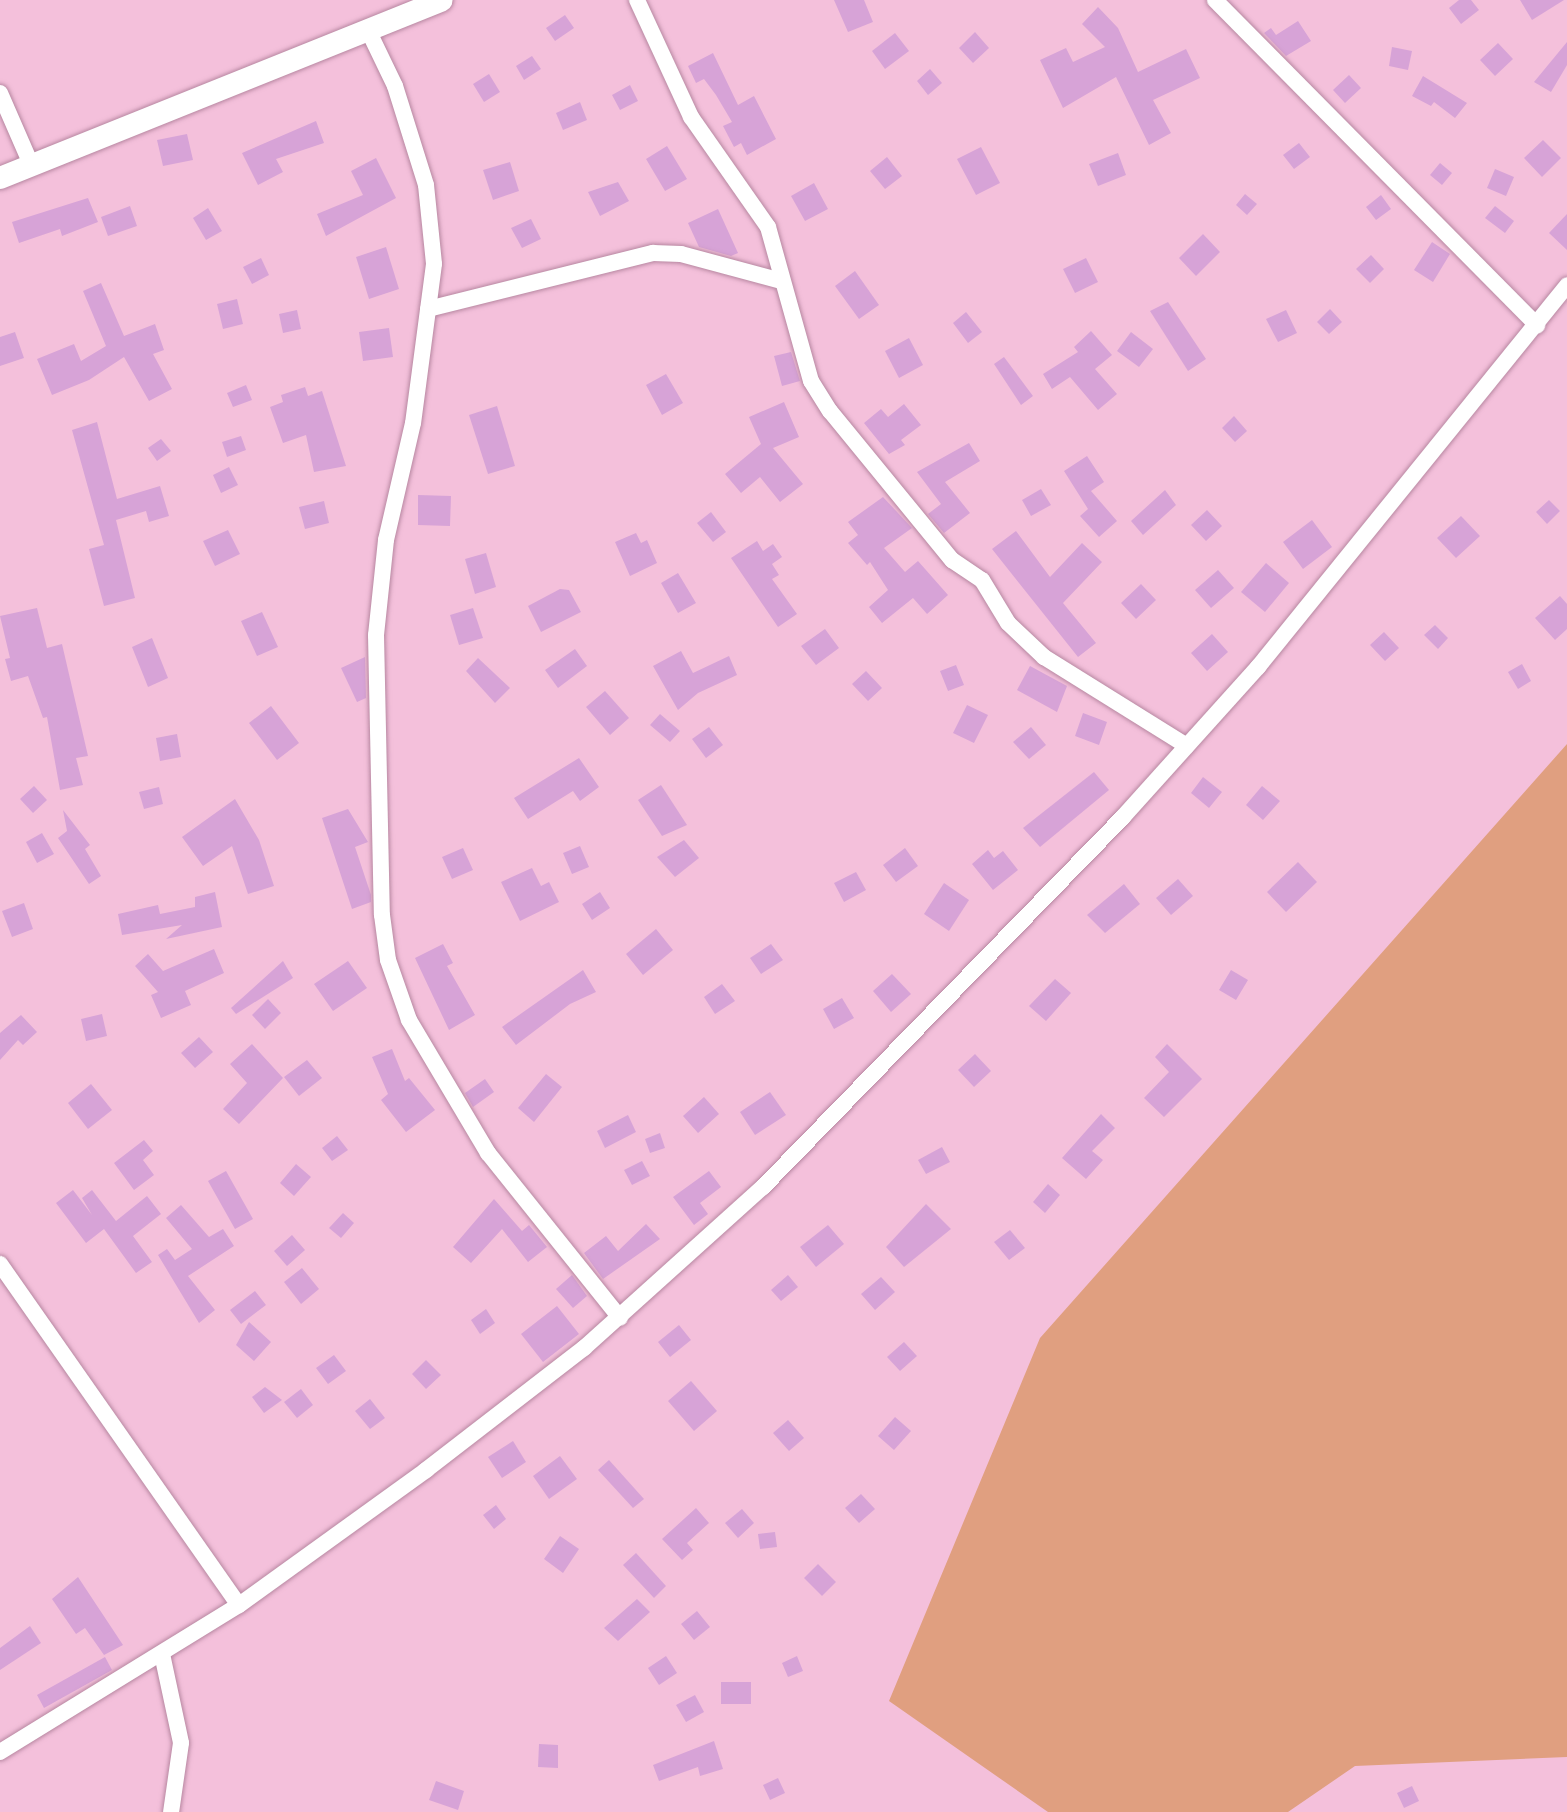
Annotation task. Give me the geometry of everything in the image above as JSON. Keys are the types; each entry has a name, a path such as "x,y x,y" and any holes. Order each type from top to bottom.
{"main road":[{"path":"0,178 30,162 369,32 442,0"}],"street":[{"path":"637,0 691,117 768,227 781,281 821,399 952,560 982,580 1008,623 1044,657 1187,746"},
{"path":"1215,0 1537,325"},
{"path":"369,32 395,86 426,185 434,264 413,423 386,540 376,635 382,915 388,960 409,1020 488,1153 620,1318"},
{"path":"0,93 30,162"},
{"path":"428,309 653,253 681,254 781,281"},
{"path":"0,1752 239,1605 426,1470 620,1318 763,1187 1187,746 1413,481 1567,286"},
{"path":"0,1264 239,1605"},
{"path":"162,1654 181,1743 171,1812"}],"shaded area":[{"path":"1567,744 1567,1757 1355,1766 1288,1812 1048,1812 889,1701 1040,1338"}],"building":[{"path":"834,0 864,0 873,22 848,32"},
{"path":"1459,0 1471,0 1479,10 1461,24 1449,8"},
{"path":"1520,0 1564,0 1532,20"},
{"path":"1098,7 1118,28 1138,72 1186,49 1200,78 1153,100 1171,133 1149,145 1116,77 1063,108 1040,60 1066,48 1073,62 1105,47 1082,24"},
{"path":"565,15 574,28 555,41 546,28"},
{"path":"1298,21 1311,41 1286,56 1264,33 1271,28 1276,35"},
{"path":"975,32 989,48 973,63 959,48"},
{"path":"895,33 909,51 885,69 872,51"},
{"path":"1567,42 1567,65 1551,92 1534,82"},
{"path":"1498,43 1513,59 1495,76 1480,60"},
{"path":"1392,47 1412,51 1408,70 1389,66"},
{"path":"713,53 738,105 754,96 776,139 747,155 741,143 734,147 723,126 732,122 716,95 704,79 696,83 688,66"},
{"path":"532,56 541,69 524,80 516,66"},
{"path":"930,69 942,83 928,95 917,81"},
{"path":"489,74 500,92 484,102 473,84"},
{"path":"1349,75 1361,88 1345,103 1333,90"},
{"path":"1423,76 1467,103 1455,118 1434,102 1431,106 1412,96"},
{"path":"630,85 638,101 620,110 612,95"},
{"path":"580,102 587,120 563,130 556,113"},
{"path":"316,121 324,143 276,159 283,172 258,185 242,153"},
{"path":"187,134 193,160 163,166 157,140"},
{"path":"1543,140 1561,158 1542,177 1524,158"},
{"path":"1299,143 1310,157 1294,169 1283,155"},
{"path":"667,146 687,179 665,191 646,159"},
{"path":"981,147 1000,183 976,195 957,159"},
{"path":"1118,153 1126,175 1098,186 1089,164"},
{"path":"887,157 902,176 885,189 870,171"},
{"path":"376,158 396,198 326,236 317,214 363,195 351,171"},
{"path":"510,162 519,191 493,200 483,170"},
{"path":"1440,163 1452,173 1442,185 1430,175"},
{"path":"1495,169 1514,177 1506,196 1487,188"},
{"path":"618,182 629,201 600,216 588,192"},
{"path":"814,183 828,209 805,221 791,196"},
{"path":"1245,194 1257,204 1247,215 1236,205"},
{"path":"1381,195 1391,209 1376,220 1366,207"},
{"path":"88,198 98,222 62,236 60,229 19,243 12,222"},
{"path":"130,206 137,226 108,236 101,217"},
{"path":"1495,206 1514,221 1505,233 1485,218"},
{"path":"208,208 222,231 206,240 193,218"},
{"path":"718,209 738,253 731,256 699,247 688,223"},
{"path":"1567,214 1567,250 1549,233"},
{"path":"531,219 541,239 522,248 511,228"},
{"path":"1203,234 1220,252 1196,276 1179,258"},
{"path":"1432,242 1450,254 1433,282 1414,270"},
{"path":"386,247 399,289 369,299 356,257"},
{"path":"1371,255 1384,269 1370,283 1356,269"},
{"path":"261,258 269,275 252,284 243,267"},
{"path":"1086,258 1098,282 1075,293 1063,269"},
{"path":"855,271 879,305 859,319 835,286"},
{"path":"101,283 124,336 155,324 164,350 153,354 172,389 149,401 124,357 89,380 52,395 37,359 74,344 81,361 106,346 83,291"},
{"path":"237,299 243,324 223,329 217,304"},
{"path":"1168,302 1206,359 1188,371 1150,311"},
{"path":"1330,309 1342,322 1329,334 1317,322"},
{"path":"297,310 301,329 283,333 279,314"},
{"path":"1286,310 1297,333 1278,342 1266,319"},
{"path":"966,312 982,332 968,343 953,323"},
{"path":"389,328 393,357 363,361 359,332"},
{"path":"1091,331 1112,355 1095,369 1117,394 1098,410 1070,377 1052,389 1043,374 1078,352 1074,347"},
{"path":"15,332 24,358 0,366 0,337"},
{"path":"1131,332 1153,349 1139,367 1117,351"},
{"path":"909,338 923,365 899,378 885,351"},
{"path":"791,352 800,381 782,386 774,356"},
{"path":"1004,357 1033,396 1021,405 994,364"},
{"path":"666,374 683,403 662,415 646,385"},
{"path":"246,385 252,400 233,407 227,393"},
{"path":"305,387 308,396 322,391 346,466 314,472 306,435 283,443 270,407 283,402 281,395"},
{"path":"784,402 799,437 773,448 803,484 780,502 760,477 741,493 725,474 761,444 749,417"},
{"path":"904,404 921,425 901,440 905,445 889,454 864,423 881,409 888,417"},
{"path":"497,406 515,466 488,474 469,415"},
{"path":"1234,416 1247,431 1235,442 1222,428"},
{"path":"97,422 117,499 160,486 169,516 149,522 146,511 116,520 135,598 104,606 89,549 104,545 72,430"},
{"path":"241,436 246,450 227,457 222,442"},
{"path":"161,439 171,451 157,461 148,448"},
{"path":"969,443 980,461 945,482 970,513 944,533 928,514 941,504 917,472"},
{"path":"1087,456 1104,482 1091,491 1117,521 1099,537 1080,516 1088,509 1064,471"},
{"path":"229,467 238,485 221,493 213,475"},
{"path":"1041,489 1051,505 1031,516 1022,500"},
{"path":"1165,490 1176,505 1143,535 1131,521"},
{"path":"418,495 451,496 450,526 418,525"},
{"path":"883,497 912,528 884,548 905,572 918,561 948,595 927,614 913,598 882,623 869,607 888,590 870,562 867,565 848,543 858,535 848,522"},
{"path":"1549,500 1560,511 1547,524 1536,512"},
{"path":"324,501 329,523 305,529 299,507"},
{"path":"1207,510 1222,526 1206,541 1191,525"},
{"path":"711,512 726,532 713,542 697,523"},
{"path":"1461,516 1480,536 1456,558 1437,538"},
{"path":"1312,520 1332,547 1303,569 1283,542"},
{"path":"228,530 240,554 215,566 203,541"},
{"path":"1016,531 1050,577 1082,543 1102,562 1063,603 1096,643 1078,657 992,549"},
{"path":"636,533 641,543 647,540 657,563 630,576 615,542"},
{"path":"757,541 763,551 773,544 782,557 772,564 779,575 772,579 797,614 778,627 731,558"},
{"path":"486,553 496,587 475,594 465,559"},
{"path":"1266,563 1289,583 1265,612 1241,592"},
{"path":"1218,570 1234,588 1211,608 1195,590"},
{"path":"678,573 696,603 678,613 661,583"},
{"path":"1141,584 1156,600 1136,619 1121,603"},
{"path":"560,589 569,590 581,612 541,632 528,606"},
{"path":"1560,596 1567,604 1567,629 1555,640 1535,618"},
{"path":"37,608 47,648 62,644 88,756 76,758 83,785 60,790 47,717 43,718 28,676 11,681 5,659 10,658 0,616"},
{"path":"473,608 483,638 459,645 450,615"},
{"path":"262,612 278,647 257,656 241,621"},
{"path":"1435,625 1448,638 1438,649 1424,635"},
{"path":"825,629 839,648 816,665 801,646"},
{"path":"1384,632 1399,648 1385,661 1370,645"},
{"path":"1212,634 1228,652 1207,671 1191,653"},
{"path":"152,638 168,678 148,687 132,647"},
{"path":"575,649 587,666 558,688 545,670"},
{"path":"681,651 693,673 729,656 737,675 698,693 678,710 653,666"},
{"path":"365,657 366,698 357,702 341,668"},
{"path":"478,658 510,688 495,703 466,671"},
{"path":"1522,664 1531,681 1518,689 1508,672"},
{"path":"956,665 964,685 948,691 940,671"},
{"path":"1030,666 1067,686 1057,712 1017,690"},
{"path":"866,671 882,688 868,701 852,684"},
{"path":"605,691 629,718 610,735 586,707"},
{"path":"967,705 988,715 974,743 953,733"},
{"path":"271,706 299,743 277,760 249,723"},
{"path":"1083,713 1107,722 1099,745 1075,736"},
{"path":"660,714 680,731 670,742 650,725"},
{"path":"709,727 723,745 706,758 692,739"},
{"path":"1031,727 1046,745 1029,759 1013,742"},
{"path":"177,734 181,757 160,761 156,738"},
{"path":"579,758 599,787 580,801 573,791 528,819 514,798"},
{"path":"1094,772 1109,790 1040,847 1023,828"},
{"path":"1203,777 1222,792 1209,808 1191,793"},
{"path":"661,785 687,825 662,836 638,800"},
{"path":"34,786 47,800 33,813 20,799"},
{"path":"1262,786 1280,801 1263,820 1246,805"},
{"path":"159,787 163,804 144,809 139,792"},
{"path":"235,799 259,840 274,886 248,894 232,846 203,866 182,837"},
{"path":"348,809 368,842 355,847 371,895 371,902 352,909 322,818"},
{"path":"63,810 90,845 85,849 101,876 89,884 58,838 67,831"},
{"path":"42,833 54,854 37,863 26,842"},
{"path":"684,840 699,858 675,877 657,857"},
{"path":"580,846 589,867 572,874 563,853"},
{"path":"463,848 473,870 452,879 442,857"},
{"path":"905,848 918,866 896,882 883,865"},
{"path":"988,850 994,858 1003,851 1018,870 993,890 972,864"},
{"path":"1298,862 1317,882 1286,912 1267,892"},
{"path":"532,868 541,886 549,882 559,902 520,921 501,882"},
{"path":"856,872 866,890 844,902 834,883"},
{"path":"1178,879 1193,896 1171,915 1156,898"},
{"path":"944,883 969,900 949,931 924,914"},
{"path":"1124,884 1140,904 1105,933 1087,915"},
{"path":"215,892 222,927 166,939 182,925 122,935 118,914 158,905 160,914 195,907 195,897"},
{"path":"600,892 610,908 592,920 582,904"},
{"path":"24,903 33,929 12,937 2,911"},
{"path":"656,929 673,950 643,975 626,954"},
{"path":"443,944 453,963 447,966 475,1015 449,1030 415,958"},
{"path":"771,944 783,960 761,974 750,958"},
{"path":"214,949 224,973 185,991 191,1005 161,1018 151,995 158,992 135,966 148,954 163,971"},
{"path":"283,961 293,978 236,1014 231,1008"},
{"path":"348,961 367,988 333,1011 314,984"},
{"path":"583,970 596,992 570,1004 516,1045 502,1027"},
{"path":"1231,970 1248,980 1236,1000 1219,990"},
{"path":"892,974 911,994 891,1012 873,991"},
{"path":"1055,979 1071,993 1046,1021 1029,1006"},
{"path":"722,984 735,1001 715,1014 704,997"},
{"path":"842,998 854,1018 834,1029 823,1009"},
{"path":"268,999 281,1013 265,1029 252,1015"},
{"path":"102,1014 107,1036 86,1041 81,1019"},
{"path":"21,1015 37,1032 23,1045 18,1040 0,1060 0,1033"},
{"path":"199,1037 213,1052 195,1068 181,1053"},
{"path":"252,1044 283,1078 239,1124 223,1109 247,1083 230,1064"},
{"path":"1167,1044 1202,1079 1164,1117 1144,1098 1169,1072 1155,1057"},
{"path":"392,1049 405,1081 409,1078 435,1110 406,1132 381,1100 388,1094 372,1057"},
{"path":"975,1054 991,1071 974,1087 958,1070"},
{"path":"307,1060 322,1078 299,1096 284,1077"},
{"path":"546,1074 562,1087 534,1122 518,1108"},
{"path":"485,1079 494,1092 473,1107 465,1093"},
{"path":"91,1084 112,1110 88,1129 68,1103"},
{"path":"770,1092 786,1115 755,1135 740,1112"},
{"path":"704,1097 719,1114 698,1133 683,1116"},
{"path":"1101,1114 1115,1128 1092,1151 1103,1160 1086,1179 1062,1158"},
{"path":"628,1115 636,1132 605,1148 597,1131"},
{"path":"660,1133 665,1148 650,1153 645,1139"},
{"path":"337,1136 348,1150 332,1161 322,1148"},
{"path":"144,1140 153,1151 143,1160 154,1175 134,1190 114,1163"},
{"path":"942,1147 950,1162 926,1174 918,1160"},
{"path":"642,1161 650,1176 632,1185 624,1170"},
{"path":"296,1164 311,1177 294,1196 280,1183"},
{"path":"226,1171 253,1219 235,1229 208,1181"},
{"path":"709,1171 721,1187 700,1203 708,1214 694,1225 673,1197"},
{"path":"1048,1184 1060,1195 1045,1213 1033,1202"},
{"path":"73,1190 92,1215 82,1198 92,1190 116,1221 147,1196 161,1214 133,1236 152,1262 136,1273 104,1229 86,1243 56,1203"},
{"path":"494,1199 522,1231 529,1225 547,1247 528,1262 502,1229 471,1263 453,1247"},
{"path":"926,1204 951,1229 904,1267 886,1247"},
{"path":"181,1205 209,1237 223,1229 234,1246 188,1276 215,1310 199,1323 158,1255 167,1249 175,1260 192,1249 166,1218"},
{"path":"343,1213 354,1223 341,1238 329,1228"},
{"path":"646,1224 660,1239 603,1279 584,1253 606,1236 618,1251"},
{"path":"828,1225 844,1244 816,1267 800,1247"},
{"path":"1010,1230 1025,1248 1009,1260 994,1242"},
{"path":"292,1235 305,1250 287,1266 274,1251"},
{"path":"302,1268 319,1289 301,1304 284,1282"},
{"path":"572,1275 587,1296 573,1308 556,1289"},
{"path":"788,1275 798,1287 781,1301 771,1290"},
{"path":"881,1277 895,1292 875,1310 861,1294"},
{"path":"255,1291 266,1305 241,1324 230,1310"},
{"path":"557,1306 579,1334 543,1362 521,1334"},
{"path":"486,1309 495,1323 480,1334 471,1320"},
{"path":"249,1322 271,1342 254,1361 236,1345"},
{"path":"679,1325 691,1340 670,1357 658,1342"},
{"path":"904,1342 917,1356 900,1371 887,1357"},
{"path":"334,1355 346,1371 328,1384 316,1368"},
{"path":"426,1360 441,1375 426,1389 412,1374"},
{"path":"691,1381 717,1411 694,1431 668,1401"},
{"path":"265,1387 282,1400 264,1413 252,1397"},
{"path":"301,1389 313,1405 297,1418 284,1402"},
{"path":"370,1399 385,1418 370,1429 355,1411"},
{"path":"895,1417 911,1431 894,1450 878,1436"},
{"path":"788,1420 804,1438 789,1451 773,1433"},
{"path":"513,1441 526,1462 502,1478 488,1457"},
{"path":"560,1456 577,1479 549,1499 533,1476"},
{"path":"609,1460 644,1499 633,1508 598,1470"},
{"path":"861,1494 875,1509 859,1523 845,1508"},
{"path":"496,1505 506,1519 494,1529 483,1515"},
{"path":"696,1508 709,1523 687,1543 693,1550 682,1560 662,1539"},
{"path":"742,1509 754,1523 738,1538 725,1523"},
{"path":"775,1532 777,1547 760,1549 758,1534"},
{"path":"560,1536 579,1549 563,1573 544,1559"},
{"path":"636,1553 666,1586 654,1598 623,1565"},
{"path":"818,1564 836,1582 822,1596 804,1578"},
{"path":"78,1577 123,1645 104,1655 85,1628 76,1634 52,1599"},
{"path":"637,1599 650,1612 618,1641 604,1628"},
{"path":"697,1611 710,1627 694,1640 681,1624"},
{"path":"30,1626 41,1643 0,1670 0,1648"},
{"path":"666,1656 677,1673 659,1685 648,1668"},
{"path":"797,1656 803,1671 788,1677 782,1663"},
{"path":"105,1657 112,1670 44,1708 37,1695"},
{"path":"721,1682 751,1682 751,1704 721,1704"},
{"path":"695,1695 704,1712 686,1722 676,1705"},
{"path":"714,1741 723,1769 700,1776 698,1767 659,1781 653,1765"},
{"path":"539,1744 558,1745 558,1768 538,1767"},
{"path":"778,1778 785,1793 770,1800 763,1785"},
{"path":"436,1781 464,1791 458,1810 429,1800"},
{"path":"1412,1786 1419,1801 1404,1808 1397,1793"}]}
